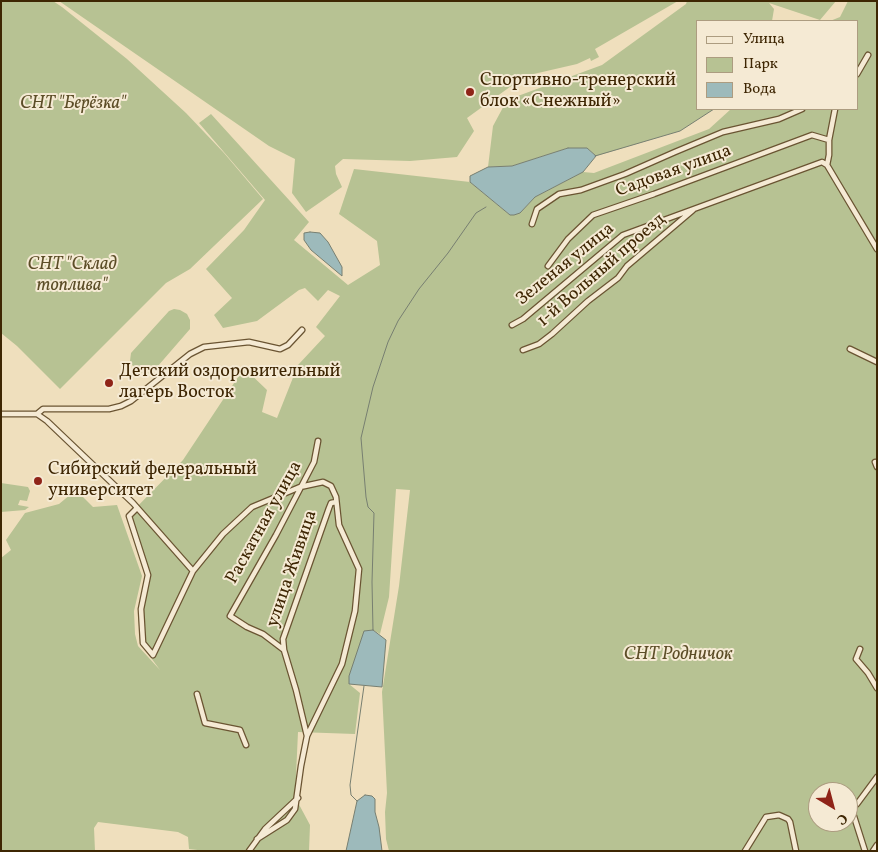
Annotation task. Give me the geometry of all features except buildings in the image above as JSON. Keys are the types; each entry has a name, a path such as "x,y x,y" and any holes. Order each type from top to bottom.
{"street":[{"path":"858,72 868,55"},
{"path":"532,224 537,209 559,194 581,190 625,174 723,132 779,119 800,110"},
{"path":"835,110 829,140 827,166 877,249"},
{"name":"Садовая улица","path":"548,266 568,238 593,215 664,191 812,135 829,140"},
{"name":"Зеленая улица","path":"512,325 523,319 623,234 822,162 827,166"},
{"name":"1-й Вольный проезд","path":"524,350 539,344 552,334 588,301 618,278 627,266 695,208"},
{"path":"1,414 37,414 43,409 109,408 121,406 132,400 190,354 204,347 249,342 280,349 288,346 302,330"},
{"path":"850,349 877,362"},
{"path":"37,414 94,464 137,508 193,571"},
{"name":"Раскатная улица","path":"284,650 263,634 247,627 230,616 276,535 314,462 318,440"},
{"path":"137,508 129,516 148,575 141,609 143,643 153,655 193,571 223,534 252,507 300,487 323,482 331,486 336,502 338,525 359,570 355,611 342,664 307,736 295,809 287,820 257,839"},
{"name":"улица Живица","path":"284,650 282,638 329,508 332,503 336,502"},
{"path":"860,649 856,659 868,673 877,688"},
{"path":"284,650 307,736"},
{"path":"196,694 205,723 240,730 246,745"},
{"path":"865,851 852,807 857,804 877,777"},
{"path":"249,851 282,811 298,798"},
{"path":"745,851 766,818 779,816 788,819 790,822 796,851"},
{"path":"872,851 877,845"}],"green space":[{"path":"1,1 53,1 62,7 127,59 186,113 224,153 263,199 190,269 166,283 60,389 17,346 1,333"},
{"path":"59,1 678,1 595,49 599,57 591,61 590,58 577,64 525,76 467,118 474,131 457,157 410,161 343,159 335,166 336,174 342,187 306,212 292,193 295,159 269,146"},
{"path":"687,1 836,1 820,20 769,3 774,9 772,20 696,20 696,110 712,110 680,131 596,156 587,148 568,148 512,166 488,167 493,126 507,100 602,65 686,4"},
{"name":"СНТ Родничок","path":"848,1 877,1 877,851 389,851 386,839 385,812 387,793 382,692 399,586 410,490 396,489 389,597 380,634 373,630 349,676 349,684 360,693 355,734 298,732 295,797 310,825 309,851 206,851 189,849 188,837 178,832 98,822 94,828 95,851 1,851 1,558 11,550 6,540 25,513 59,504 76,490 93,507 117,505 142,576 134,611 135,634 138,646 160,670 140,643 138,611 145,576 127,517 183,460 244,368 267,390 262,412 277,418 298,365 325,336 316,327 340,296 328,290 318,301 305,288 299,290 257,321 223,328 214,315 232,298 206,269 244,230 265,200 199,123 211,114 309,222 294,240 348,285 380,265 377,241 339,214 354,169 470,182 510,215 520,213 535,197 583,172 594,173 709,129 730,110 858,110 858,20 832,20 840,17"},
{"path":"174,309 187,314 190,320 190,329 151,374 138,372 130,361 131,353 169,311"},
{"path":"1,483 28,487 30,491 27,501 20,500 18,505 29,507 25,510 1,512"}],"water":[{"path":"568,148 587,148 596,156 583,172 535,197 520,213 510,215 470,182 470,176 488,167 512,166"},
{"path":"304,233 320,233 328,242 342,267 342,276 311,250 304,240"},
{"path":"373,630 386,640 382,687 349,684 349,676 364,631"},
{"path":"365,795 372,796 375,799 375,812 382,851 346,851 357,801"}],"waterway":[{"path":"595,156 680,131 712,110"},
{"path":"373,630 374,513 368,507 366,497 361,438 373,387 388,342 398,321 419,289 448,253 476,213 486,207"},
{"path":"357,801 351,795 350,785 364,686"}],"place":[{"name":"Спортивно-тренерский блок «Снежный»","path":"470,92"},
{"name":"Детский оздоровительный лагерь Восток","path":"109,383"},
{"name":"Сибирский федеральный университет","path":"38,481"}],"park label":[{"name":"СНТ \"Берёзка\"","path":"73,105"},
{"name":"СНТ \"Склад топлива\"","path":"72,276"}]}
